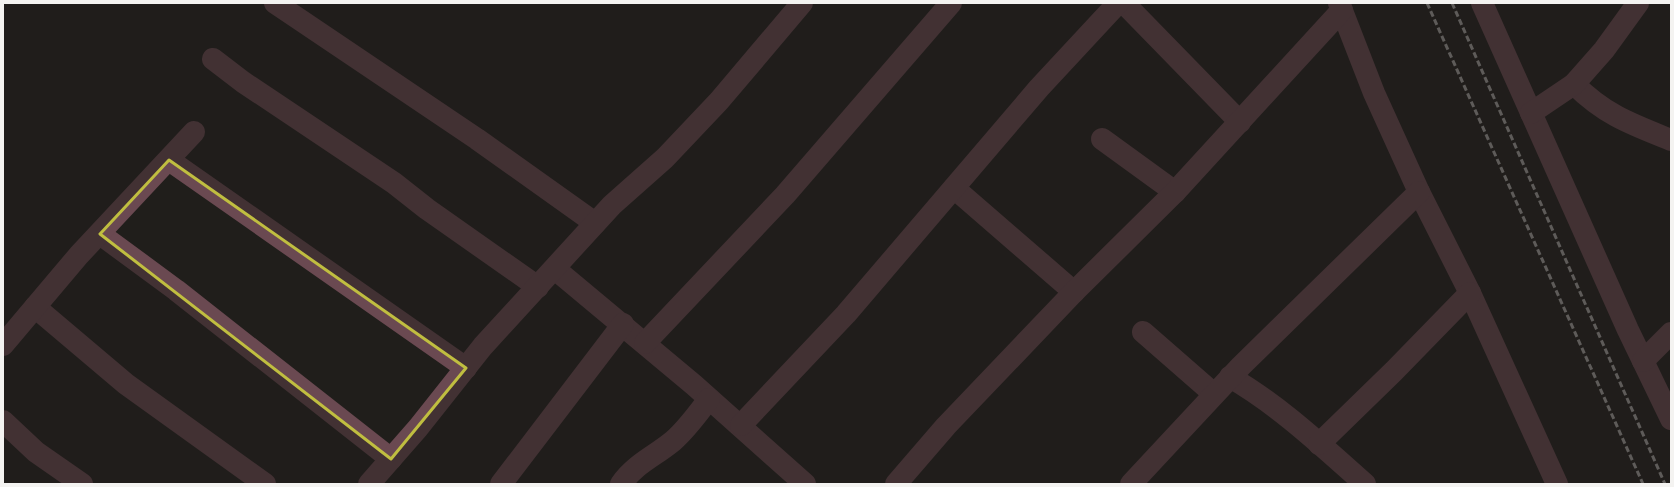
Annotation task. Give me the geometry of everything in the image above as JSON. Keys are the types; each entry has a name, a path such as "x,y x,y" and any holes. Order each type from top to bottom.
{"street":[{"path":"276,3 477,139 595,223"},
{"path":"370,484 483,346 555,269 621,195 665,158 743,74 802,3"},
{"path":"645,343 785,195 951,3"},
{"path":"741,425 846,314 900,248 954,188 1039,88 1118,3"},
{"path":"1124,3 1240,122"},
{"path":"1482,3 1643,361 1671,419"},
{"path":"1531,113 1574,84 1604,50 1638,3"},
{"path":"896,484 951,421 1074,292 1175,192 1240,122 1340,6 1374,93 1420,192 1470,293 1555,483"},
{"path":"213,59 243,82 394,183 427,209 538,287"},
{"path":"1574,84 1591,101 1615,117 1671,140"},
{"path":"3,345 79,255 194,132"},
{"path":"1102,139 1175,192"},
{"path":"169,160 466,368"},
{"path":"954,188 1074,292"},
{"path":"1131,484 1230,377 1420,192"},
{"path":"100,234 176,290 391,459"},
{"path":"555,269 623,324 741,425 805,484"},
{"path":"1319,444 1394,371 1470,293"},
{"path":"35,308 126,384 265,484"},
{"path":"501,484 623,324"},
{"path":"1143,332 1214,394"},
{"path":"1643,361 1671,333"},
{"path":"1230,377 1253,390 1365,484"},
{"path":"622,484 637,465 673,441 692,421 709,399"},
{"path":"3,421 36,452 82,484"}],"highlighted area":[{"path":"169,160 466,368 391,459 100,234"}],"railway":[{"path":"1427,3 1643,484"},
{"path":"1452,3 1665,484"}]}
